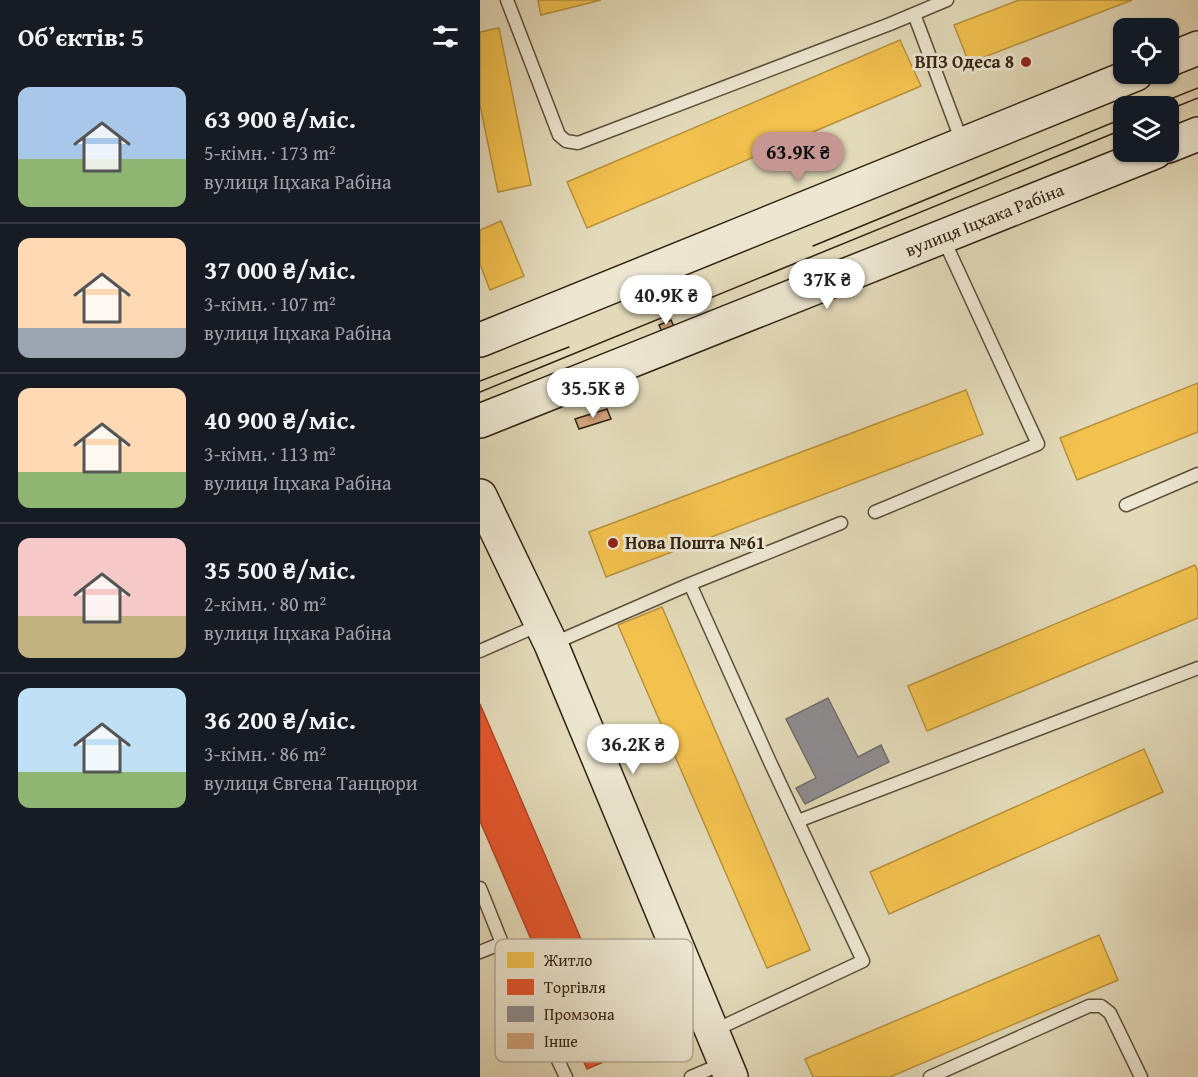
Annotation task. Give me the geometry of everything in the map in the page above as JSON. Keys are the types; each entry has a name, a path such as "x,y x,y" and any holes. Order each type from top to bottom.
{"main road":[{"path":"1179,56 1198,48"},
{"path":"480,340 1113,83"},
{"path":"1179,142 1198,134"},
{"name":"вулиця Іцхака Рабіна","path":"480,421 1130,162"},
{"path":"480,496 546,634 673,939"},
{"path":"693,986 728,1070"}],"lane":[{"path":"507,0 559,135 566,141 578,143 947,0"},
{"path":"914,14 963,144"},
{"path":"875,512 1038,444 942,237"},
{"path":"1126,505 1198,474"},
{"path":"480,651 546,634 690,584 841,523"},
{"path":"690,584 863,961 712,1032"},
{"path":"798,821 1198,668"},
{"path":"480,888 500,939"},
{"path":"480,952 495,946"},
{"path":"930,1077 1089,1006 1101,1006 1110,1013 1142,1077"},
{"path":"555,1062 561,1076"},
{"path":"691,1077 728,1070"}],"building: Житло":[{"path":"538,0 601,0 541,15"},
{"path":"1019,0 1132,0 969,63 954,25"},
{"path":"499,28 531,185 498,192 480,105 480,32"},
{"path":"900,40 921,86 587,228 567,182"},
{"path":"501,221 524,276 490,290 480,264 480,230"},
{"path":"1198,383 1198,432 1077,480 1060,438"},
{"path":"966,390 983,434 606,577 589,532"},
{"path":"1195,565 1198,572 1198,618 927,731 908,686"},
{"path":"662,607 810,950 767,968 618,625"},
{"path":"1144,749 1163,792 889,914 870,872"},
{"path":"1099,935 1118,980 890,1077 813,1077 805,1059"}],"building: Торгівля":[{"path":"480,704 581,939 531,939 480,821"},
{"path":"584,1062 603,1062 587,1069"}],"building: Промзона":[{"path":"828,698 858,757 881,745 889,762 805,804 796,788 816,778 786,719"}],"building: Інше":[{"path":"671,320 674,327 662,332 659,325"},
{"path":"607,409 611,419 579,429 575,419"}],"tram line":[{"path":"1178,96 1198,88"},
{"path":"1179,106 1198,98"},
{"path":"813,246 1113,123"},
{"path":"480,392 1113,133"},
{"path":"480,381 569,347"}],"place":[{"name":"ВПЗ Одеса 8","path":"1026,62"},
{"name":"Нова Пошта №61","path":"613,543"}]}
